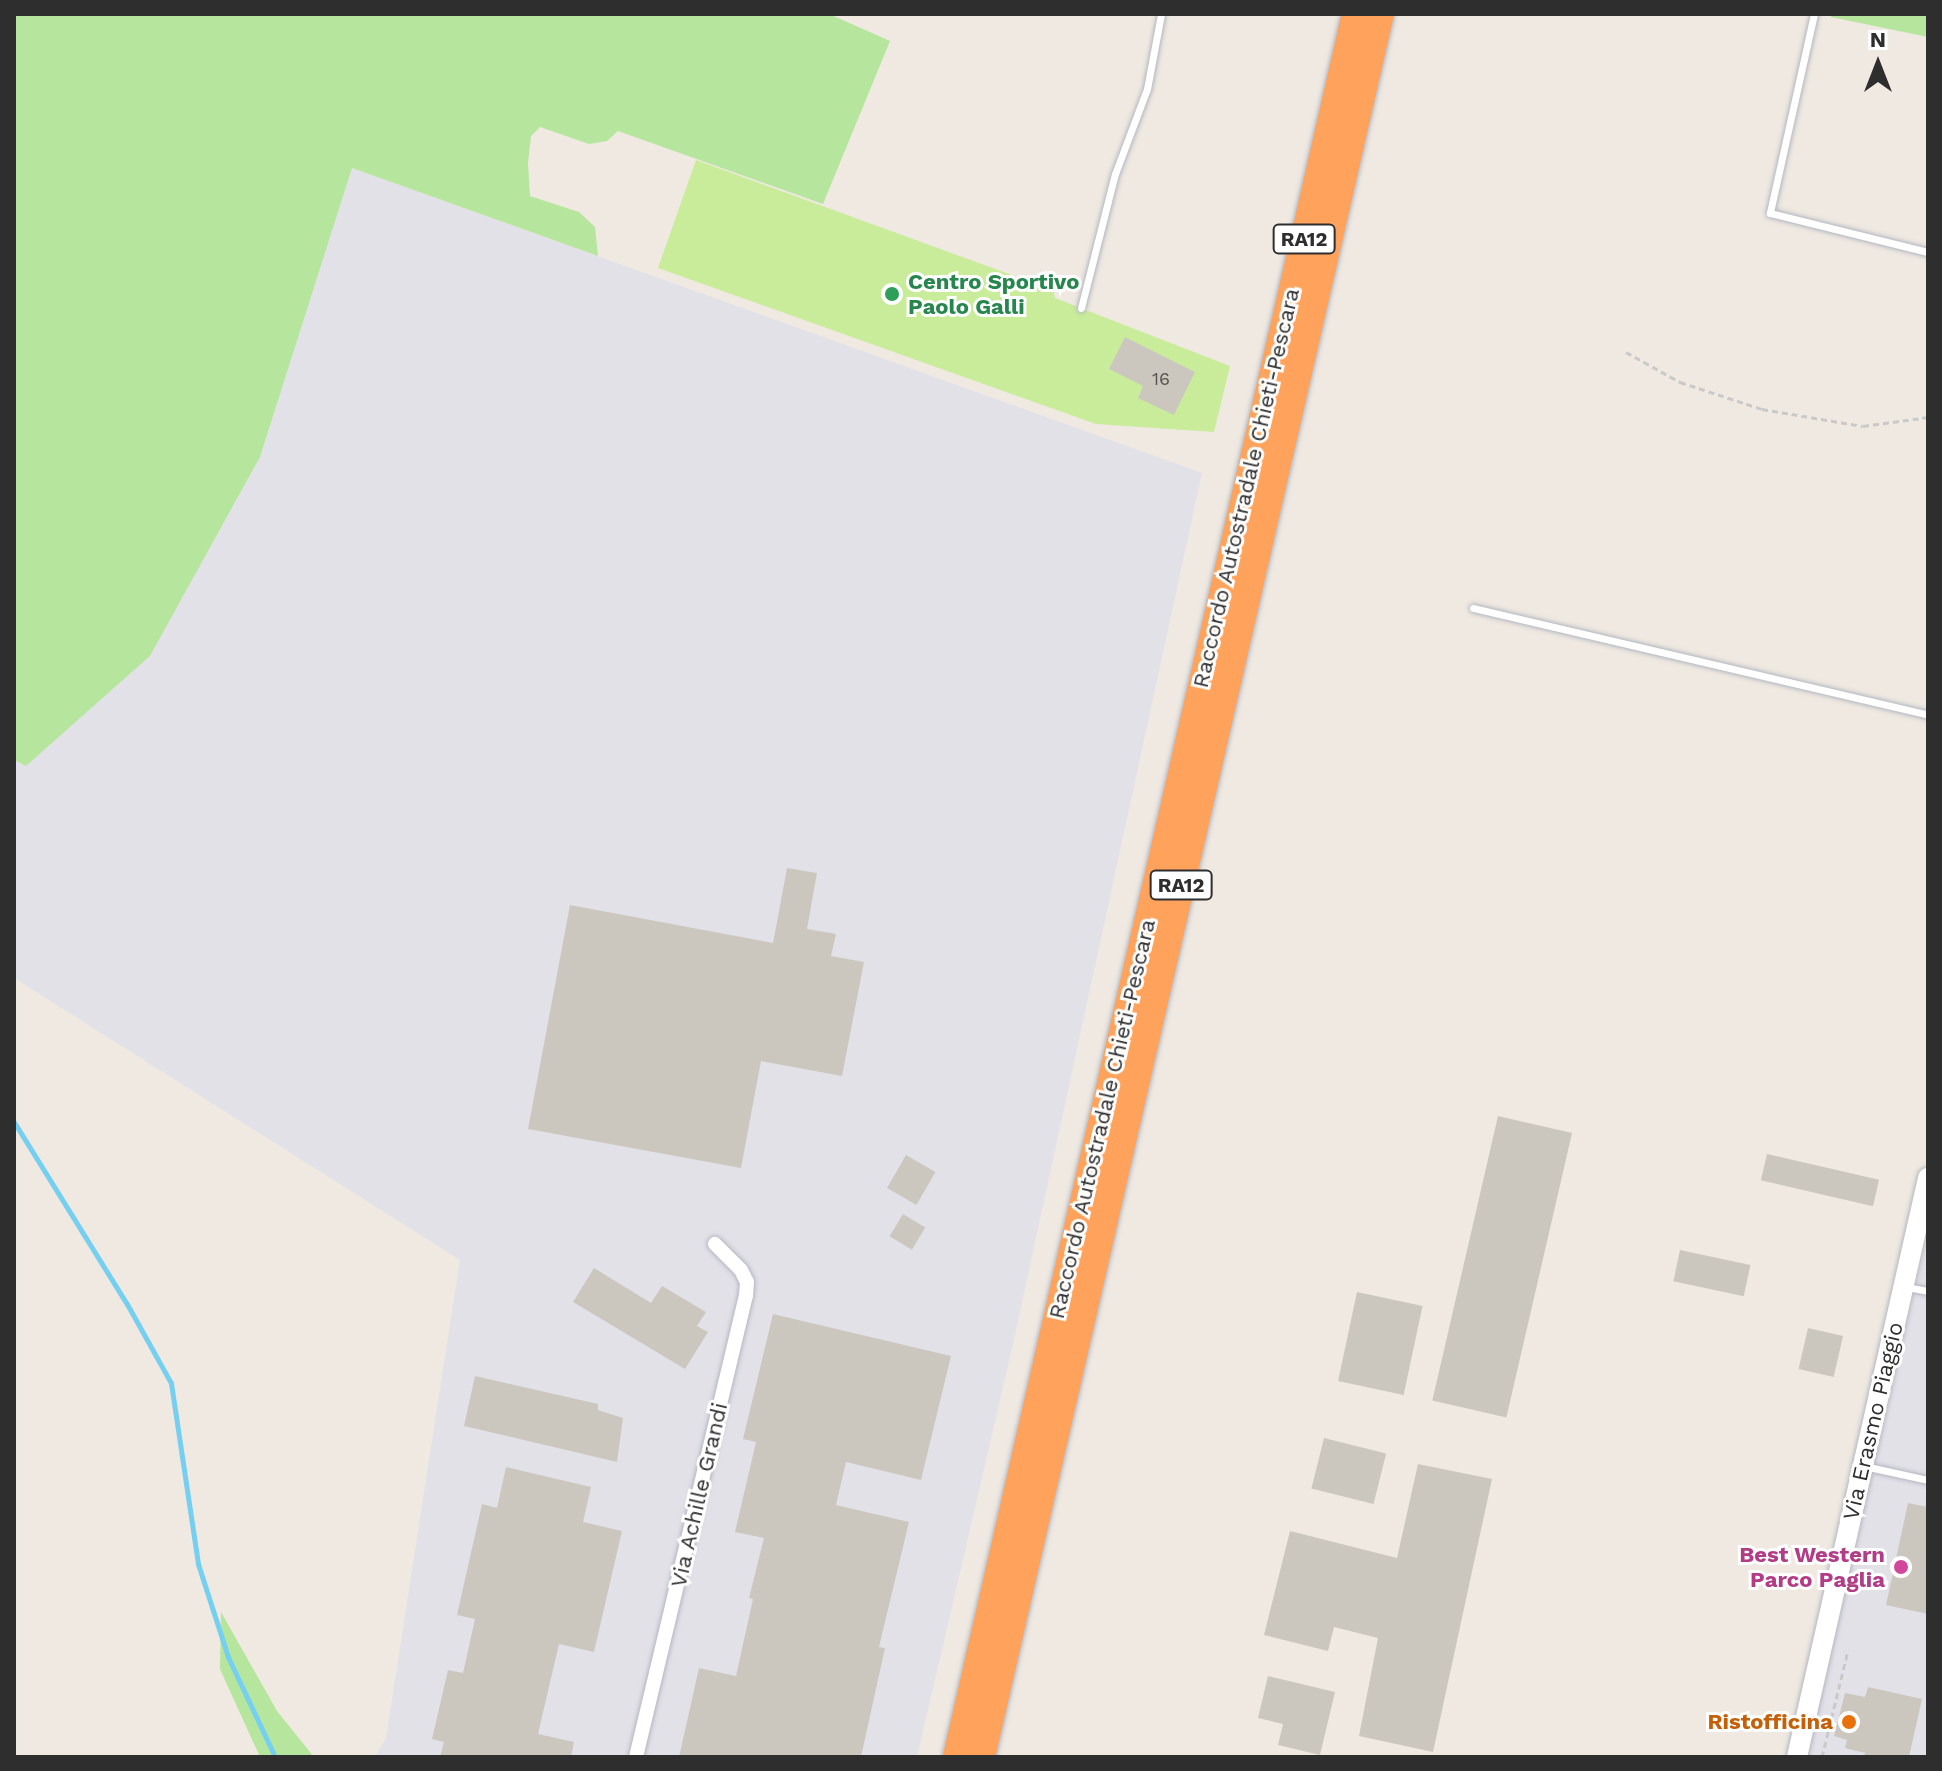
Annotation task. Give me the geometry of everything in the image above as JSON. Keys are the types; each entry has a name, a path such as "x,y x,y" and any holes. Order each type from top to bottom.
{"highway":[{"path":"1331,120 1324,91 1340,14"},
{"name":"Raccordo Autostradale Chieti-Pescara","path":"956,1757 1355,14"},
{"name":"Raccordo Autostradale Chieti-Pescara","path":"982,1757 1381,14"}],"street":[{"name":"Via Erasmo Piaggio","path":"1797,1757 1928,1178"},
{"name":"Via Achille Grandi","path":"636,1757 746,1296 747,1282 741,1270 715,1244"}],"lane":[{"path":"1081,308 1115,174 1147,89 1161,14"},
{"path":"1814,14 1770,213 1928,252"},
{"path":"1473,608 1928,715"},
{"path":"1904,1286 1928,1291"},
{"path":"1862,1466 1928,1480"}],"path":[{"path":"1626,352 1680,382 1762,409 1863,426 1928,417"},
{"path":"1822,1757 1848,1650"}],"shaded area":[{"path":"352,168 1202,473 1011,1353 917,1757 375,1757 386,1738 460,1260 14,978 14,760 26,766 150,656 260,457"},
{"path":"1928,1232 1928,1757 1808,1757"}],"green space":[{"path":"14,14 829,14 890,41 823,204 618,131 607,141 589,144 540,127 531,136 528,163 530,196 579,212 595,227 598,256 352,168 260,457 150,656 26,766 14,760"},
{"path":"1831,14 1928,14 1928,37 1831,17"},
{"name":"Centro Sportivo Paolo Galli","path":"696,160 1053,290 1055,298 1230,366 1214,432 1096,424 658,268"},
{"path":"221,1612 277,1711 314,1757 260,1757 220,1669"}],"building":[{"path":"1125,337 1195,372 1174,415 1138,398 1143,386 1109,369"},
{"path":"787,868 817,873 807,929 836,934 831,956 864,962 842,1076 761,1061 741,1168 528,1129 570,905 773,943"},
{"path":"1498,1116 1572,1133 1506,1418 1432,1401"},
{"path":"1767,1154 1879,1180 1873,1206 1761,1180"},
{"path":"906,1155 935,1172 916,1205 887,1188"},
{"path":"903,1214 925,1227 912,1250 890,1236"},
{"path":"1680,1250 1750,1265 1744,1296 1673,1281"},
{"path":"594,1268 651,1303 662,1286 706,1312 697,1326 708,1332 685,1369 573,1302"},
{"path":"1357,1292 1423,1306 1404,1395 1338,1381"},
{"path":"773,1314 951,1356 921,1480 846,1462 836,1505 909,1522 879,1647 885,1648 861,1757 679,1757 699,1668 736,1676 753,1599 749,1598 764,1538 735,1532 756,1442 743,1439"},
{"path":"1808,1328 1843,1336 1834,1377 1799,1369"},
{"path":"475,1376 598,1404 598,1410 623,1418 617,1462 464,1426"},
{"path":"1324,1438 1386,1453 1374,1504 1311,1488"},
{"path":"1418,1464 1492,1479 1433,1752 1359,1736 1378,1638 1334,1627 1328,1651 1264,1635 1290,1531 1397,1558"},
{"path":"506,1467 591,1487 583,1522 622,1531 594,1652 559,1644 538,1734 574,1742 571,1757 440,1757 444,1742 432,1739 448,1670 463,1673 475,1619 457,1615 482,1504 497,1508"},
{"path":"1908,1503 1928,1507 1928,1614 1886,1605"},
{"path":"1268,1676 1335,1692 1320,1755 1278,1745 1283,1724 1258,1718"},
{"path":"1868,1687 1922,1699 1909,1757 1864,1757 1865,1753 1845,1748 1847,1740 1834,1736 1845,1693 1865,1697"}],"waterway":[{"path":"14,1122 127,1304 171,1383 198,1564 228,1657 275,1757"}],"place":[{"name":"Centro Sportivo Paolo Galli","path":"892,294"},
{"name":"Best Western Parco Paglia","path":"1901,1567"},
{"name":"Ristofficina","path":"1849,1722"}]}
